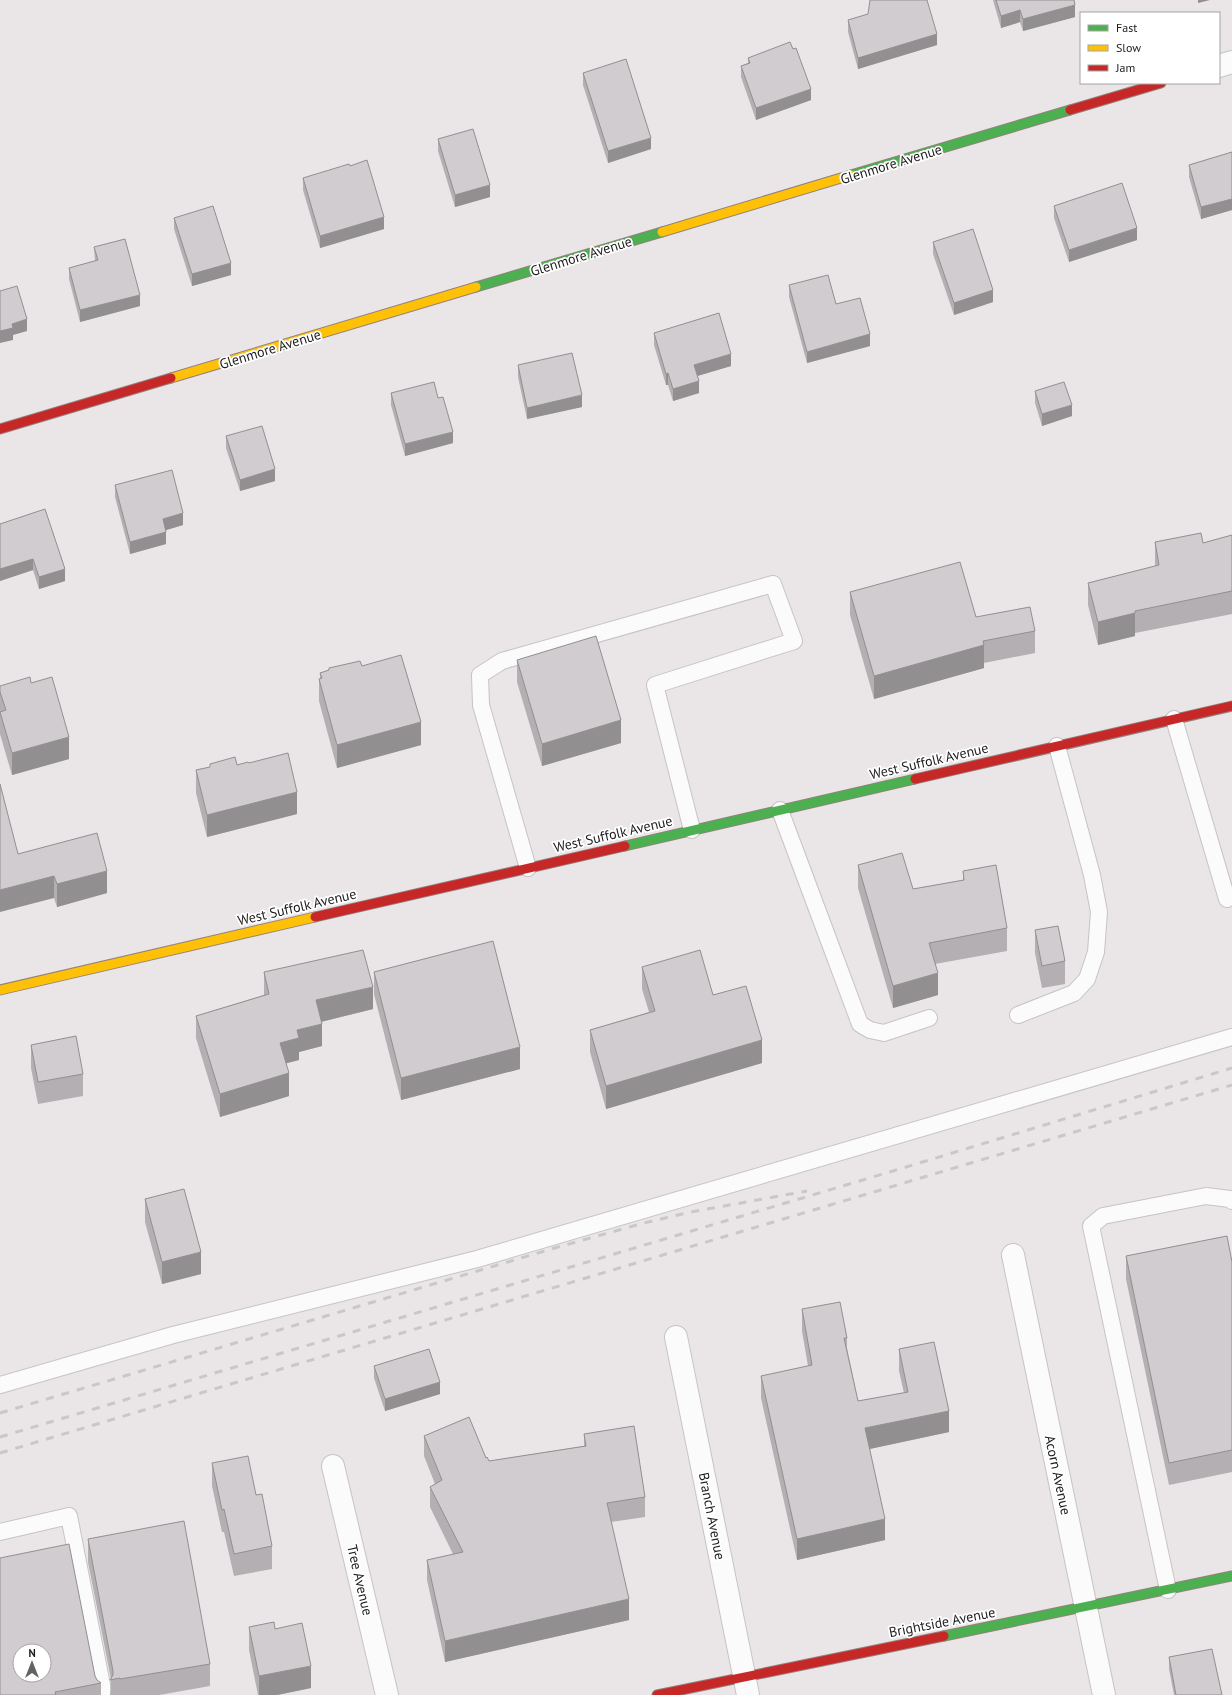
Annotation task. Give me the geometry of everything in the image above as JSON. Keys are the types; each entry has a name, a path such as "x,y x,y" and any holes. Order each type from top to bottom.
{"street":[{"path":"1220,66 1232,62"},
{"name":"Glenmore Avenue","path":"0,429 1159,84"},
{"name":"West Suffolk Avenue","path":"0,990 1232,706"},
{"name":"Acorn Avenue","path":"1013,1255 1104,1695"},
{"name":"Branch Avenue","path":"676,1337 746,1686"},
{"name":"Tree Avenue","path":"333,1466 388,1695"},
{"name":"Brightside Avenue","path":"656,1695 746,1686 1085,1608 1232,1576"}],"lane":[{"path":"528,868 481,705 480,675 502,660 773,584 794,641 655,685 692,830"},
{"path":"1174,719 1227,899"},
{"path":"1018,1015 1074,993 1087,979 1096,952 1099,912 1092,875 1057,746"},
{"path":"780,810 860,1024 870,1030 884,1033 929,1018"},
{"path":"0,1385 173,1335 477,1259 1232,1037"},
{"path":"1168,1590 1091,1226 1103,1216 1206,1196 1230,1199 1232,1201"},
{"path":"0,1532 69,1516 104,1695"}],"building":[{"path":"870,0 927,0 937,34 858,58 848,20 868,14"},
{"path":"996,0 1074,0 1075,5 1023,19 1020,10 1001,16"},
{"path":"790,42 793,49 796,48 811,89 756,108 741,66 750,63 748,58"},
{"path":"626,59 651,138 608,151 583,73"},
{"path":"473,129 490,185 455,195 438,139"},
{"path":"1232,152 1232,199 1201,207 1189,165"},
{"path":"367,160 384,217 320,236 303,178"},
{"path":"1122,183 1137,228 1069,250 1054,206"},
{"path":"213,206 231,263 192,274 174,218"},
{"path":"973,229 993,290 954,303 933,242"},
{"path":"125,239 140,295 80,310 69,268 98,260 94,247"},
{"path":"828,275 836,304 860,298 870,334 807,352 789,285"},
{"path":"17,286 27,319 12,324 13,328 0,331 0,291"},
{"path":"719,313 731,354 694,365 699,381 673,389 668,373 666,374 654,333"},
{"path":"572,353 582,395 527,408 518,365"},
{"path":"434,382 438,398 443,397 453,432 405,444 391,393"},
{"path":"1064,382 1072,405 1042,414 1035,391"},
{"path":"262,426 275,469 240,480 226,436"},
{"path":"172,470 183,513 163,519 166,532 130,542 115,485"},
{"path":"45,509 65,569 39,577 33,559 0,569 0,524"},
{"path":"1201,533 1203,543 1232,535 1232,591 1135,611 1135,613 1098,622 1088,583 1159,565 1155,542"},
{"path":"960,562 976,617 1030,607 1035,631 983,641 984,645 874,676 850,592"},
{"path":"596,636 621,720 542,744 517,660"},
{"path":"401,655 421,722 337,745 319,679 322,678 320,673 329,670 329,668 360,661 362,666"},
{"path":"30,677 31,683 52,677 69,737 12,753 0,712 6,710 0,692 0,686"},
{"path":"288,753 297,792 207,815 196,770 210,767 210,764 235,757 237,765"},
{"path":"0,784 18,854 97,833 107,871 57,884 54,876 0,890"},
{"path":"902,853 913,889 964,880 963,871 996,865 1007,928 929,943 938,973 893,986 858,865"},
{"path":"1058,926 1065,961 1042,966 1035,930"},
{"path":"493,941 520,1047 401,1078 374,972"},
{"path":"363,950 373,987 316,1000 322,1024 297,1030 299,1038 280,1043 289,1073 220,1094 196,1016 269,994 264,972"},
{"path":"700,950 713,995 746,986 762,1040 606,1086 590,1030 655,1011 642,967"},
{"path":"76,1036 83,1074 38,1082 31,1045"},
{"path":"184,1189 201,1252 162,1262 145,1199"},
{"path":"1227,1236 1232,1262 1232,1450 1169,1463 1126,1256"},
{"path":"840,1302 847,1338 844,1338 858,1401 908,1392 899,1349 934,1342 949,1411 865,1428 885,1519 797,1539 761,1376 812,1365 802,1309"},
{"path":"429,1349 440,1382 385,1399 374,1366"},
{"path":"469,1417 486,1458 487,1457 489,1461 586,1446 584,1434 634,1426 645,1497 607,1503 629,1599 445,1641 427,1560 463,1552 430,1487 442,1480 424,1436"},
{"path":"248,1456 256,1495 262,1494 272,1546 234,1554 224,1509 222,1510 212,1463"},
{"path":"184,1521 210,1664 110,1680 113,1675 113,1671 88,1539"},
{"path":"69,1544 95,1676 101,1683 55,1692 56,1695 0,1695 0,1558"},
{"path":"274,1622 275,1629 302,1623 311,1666 259,1676 249,1627"},
{"path":"1212,1649 1222,1695 1176,1695 1169,1657"}],"railway":[{"path":"0,1437 893,1171 1232,1068"},
{"path":"0,1453 1232,1085"},
{"path":"0,1413 558,1247 644,1223 691,1212 807,1191"}],"traffic: fast":[{"path":"851,175 1070,110"},
{"path":"476,287 662,232"},
{"path":"625,846 915,779"},
{"path":"944,1636 1232,1576"}],"traffic: slow":[{"path":"662,232 851,175"},
{"path":"171,378 476,287"},
{"path":"0,990 315,917"}],"traffic: jam":[{"path":"1070,110 1158,84"},
{"path":"0,429 171,378"},
{"path":"915,779 1232,706"},
{"path":"315,917 625,846"},
{"path":"657,1695 944,1636"}]}
